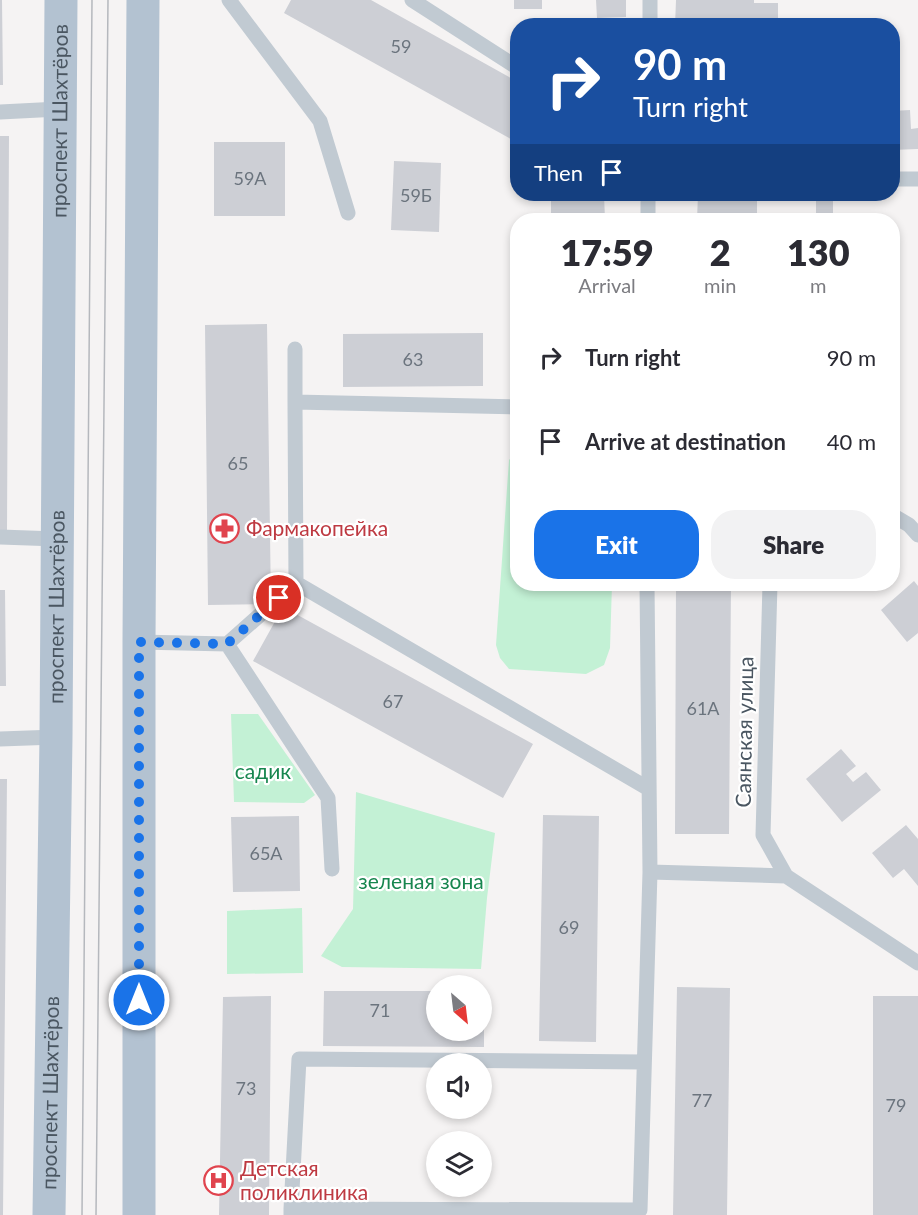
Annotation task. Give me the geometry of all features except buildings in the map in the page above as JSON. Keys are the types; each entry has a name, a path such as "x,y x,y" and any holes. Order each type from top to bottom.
{"main road":[{"name":"проспект Шахтёров","path":"49,1215 56,737 61,0"},
{"path":"139,1215 141,148 144,0"}],"lane":[{"path":"229,0 320,121 348,213"},
{"path":"412,0 510,63"},
{"path":"650,0 650,18"},
{"path":"0,112 59,109"},
{"path":"900,179 918,179"},
{"path":"139,642 227,644 296,583 295,349"},
{"path":"295,402 510,407"},
{"path":"900,520 918,535"},
{"path":"0,537 57,539"},
{"path":"296,583 649,789"},
{"path":"644,1062 298,1059 291,1212 640,1210 650,872 647,591"},
{"name":"Саянская улица","path":"770,591 763,835 786,876"},
{"path":"227,644 328,798 332,870"},
{"path":"0,739 56,737"},
{"path":"650,872 786,876 918,963"}],"green space":[{"path":"509,460 510,591 612,591 610,648 604,665 586,674 509,669 500,658 496,645"},
{"name":"садик","path":"231,714 258,714 315,795 304,803 234,802"},
{"name":"зеленая зона","path":"356,792 495,833 481,969 342,967 321,956 353,909"},
{"path":"302,908 303,973 227,974 227,911"}],"tram line":[{"path":"82,1215 92,0"},
{"path":"96,1215 108,0"}],"place":[{"name":"Фармакопейка","path":"225,529"},
{"name":"Детская поликлиника","path":"219,1181"}],"route":[{"path":"139,1000 139,642 227,644 279,598"}]}
